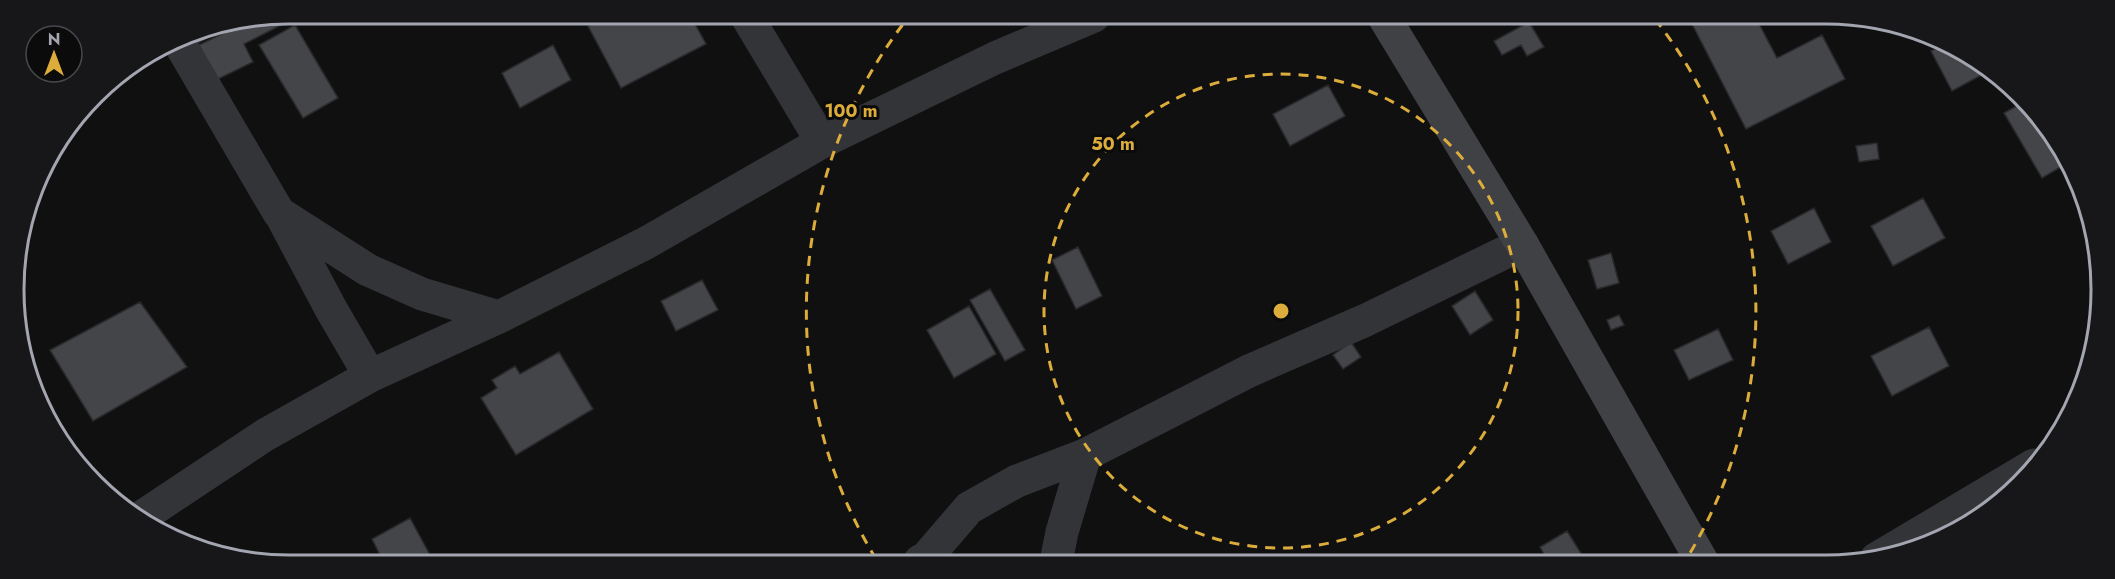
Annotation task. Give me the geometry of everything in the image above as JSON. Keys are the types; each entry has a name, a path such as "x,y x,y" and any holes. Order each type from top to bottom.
{"main road":[{"path":"1388,24 1522,244 1698,555"}],"street":[{"path":"751,24 822,142"},
{"path":"147,513 265,435 370,376 499,318 646,243 822,142 995,58 1075,24"},
{"path":"182,47 279,213 370,376"},
{"path":"279,213 368,270 422,294 499,318"},
{"path":"929,555 969,508 1017,481 1085,455 1249,371 1366,320 1522,244"},
{"path":"1057,555 1085,455"},
{"path":"1902,544 2012,478"}],"building":[{"path":"282,24 244,44 253,62 216,80 199,45 226,32 255,26"},
{"path":"592,24 695,24 706,44 621,88 588,26"},
{"path":"1525,24 1530,24 1544,47 1527,56 1521,45 1502,55 1494,41"},
{"path":"1692,24 1759,24 1777,58 1822,35 1845,79 1746,129"},
{"path":"295,25 338,98 303,118 259,45"},
{"path":"211,36 189,48 188,44"},
{"path":"553,45 571,80 520,108 502,73"},
{"path":"1936,48 1943,51 1981,75 1952,91 1931,51"},
{"path":"1328,85 1345,116 1290,146 1273,114"},
{"path":"2017,106 2036,128 2061,167 2042,178 2004,113"},
{"path":"1877,143 1879,159 1859,162 1856,146"},
{"path":"1923,198 1945,238 1893,266 1871,226"},
{"path":"1814,208 1831,242 1788,264 1771,231"},
{"path":"1078,247 1102,296 1076,309 1052,260"},
{"path":"1611,253 1619,283 1597,289 1588,260"},
{"path":"702,280 718,310 676,331 661,301"},
{"path":"990,289 1025,350 1005,361 970,300"},
{"path":"1475,291 1493,320 1470,335 1452,306"},
{"path":"140,302 187,367 93,421 50,350"},
{"path":"969,306 996,354 954,378 927,330"},
{"path":"1619,315 1624,325 1611,330 1607,320"},
{"path":"1929,327 1949,366 1892,396 1871,356"},
{"path":"1718,329 1733,360 1689,380 1674,350"},
{"path":"1351,342 1361,357 1343,369 1333,355"},
{"path":"559,352 593,409 516,455 481,398 497,388 492,380 515,366 520,374"},
{"path":"410,518 430,555 380,555 372,539"},
{"path":"1567,531 1582,555 1544,555 1540,547"}]}
